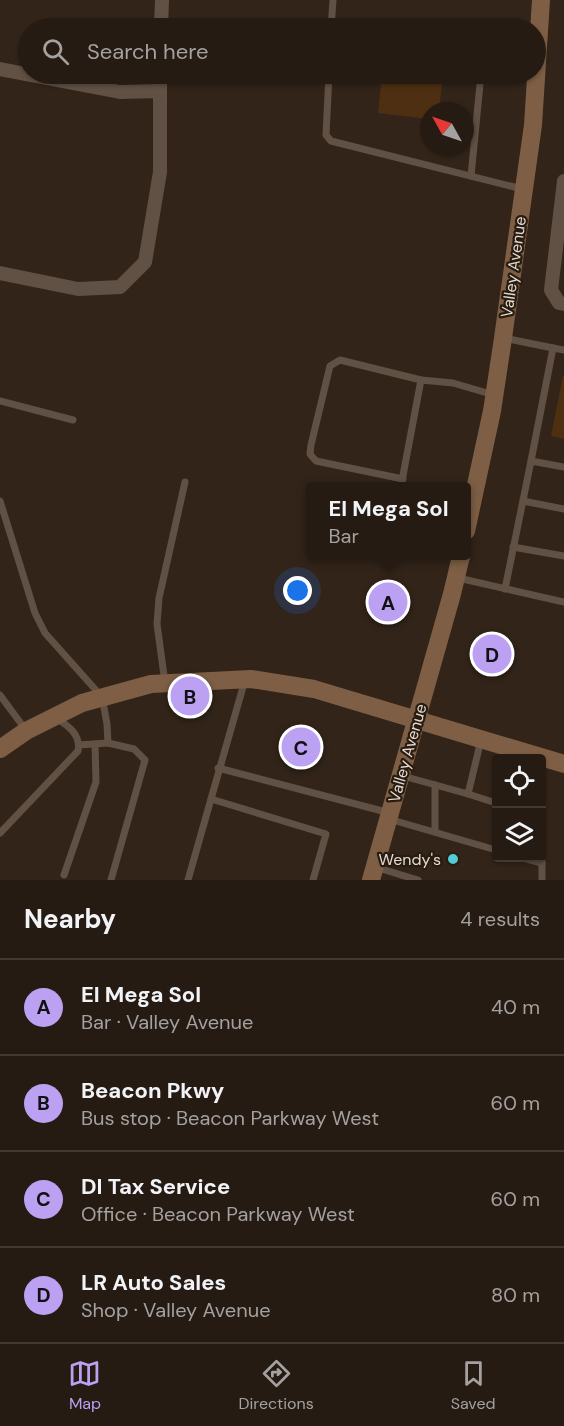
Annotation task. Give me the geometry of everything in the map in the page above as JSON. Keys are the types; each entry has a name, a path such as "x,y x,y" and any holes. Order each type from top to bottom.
{"main road":[{"name":"Valley Avenue","path":"540,18 541,0"},
{"name":"Valley Avenue","path":"471,508 495,395 504,338 533,124 536,84"},
{"name":"Valley Avenue","path":"373,874 460,560"},
{"path":"0,749 26,731 54,716 102,697 151,684 246,679 314,689 564,764"}],"street":[{"path":"161,18 162,0"},
{"path":"0,69 18,72"},
{"path":"78,84 120,92 160,91"},
{"path":"0,273 78,289 120,287 145,262 160,172 160,84"},
{"path":"564,181 551,290 559,303 564,304"}],"lane":[{"path":"332,18 333,0"},
{"path":"329,84 326,135 331,141 524,190"},
{"path":"471,176 480,84"},
{"path":"504,338 564,350"},
{"path":"505,589 553,348"},
{"path":"398,482 316,461 310,454 330,366 334,362 340,360 421,380 453,383 495,395"},
{"path":"402,482 421,380"},
{"path":"0,401 73,420"},
{"path":"531,461 564,467"},
{"path":"165,683 157,624 159,598 185,482"},
{"path":"0,501 35,613 45,633 102,697 108,743"},
{"path":"523,501 564,509"},
{"path":"513,547 564,556"},
{"path":"456,578 564,602"},
{"path":"188,880 218,768 246,679"},
{"path":"0,695 26,731"},
{"path":"0,833 78,751 76,735 54,716"},
{"path":"468,794 481,740"},
{"path":"79,745 108,743 134,749 145,760 111,880"},
{"path":"64,875 96,782 95,744"},
{"path":"218,768 389,816 492,849"},
{"path":"401,775 492,802"},
{"path":"435,785 435,832"},
{"path":"211,799 326,834 313,880"},
{"path":"542,862 542,880"},
{"path":"373,874 418,880"}],"building":[{"path":"381,84 442,84 440,102 420,102 420,118 378,113"},
{"path":"564,376 564,439 551,436"}],"place":[{"name":"El Mega Sol","path":"388,602"},
{"name":"LR Auto Sales","path":"492,654"},
{"name":"Beacon Pkwy","path":"190,696"},
{"name":"DI Tax Service","path":"301,747"},
{"name":"Wendy's","path":"453,859"}]}
